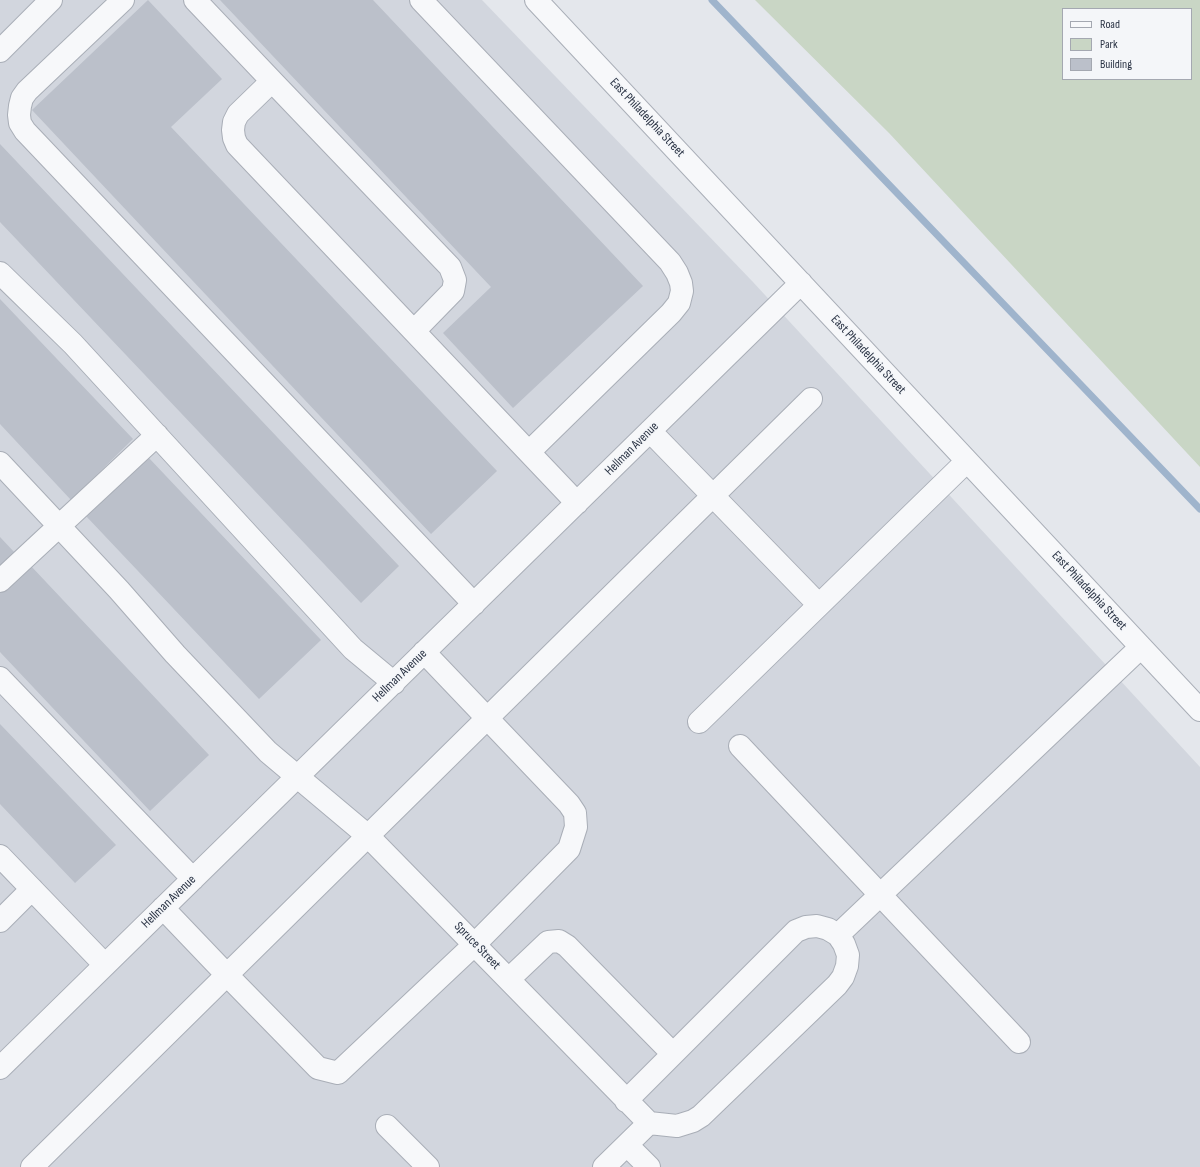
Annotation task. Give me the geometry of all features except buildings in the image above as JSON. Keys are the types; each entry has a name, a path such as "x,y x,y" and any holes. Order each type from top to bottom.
{"street":[{"path":"0,51 51,0"},
{"path":"123,0 27,91 22,98 19,115 20,123 25,131 474,604"},
{"path":"195,0 450,267 455,280 454,291 414,331"},
{"path":"421,0 670,262 681,283 682,291 679,303 671,313 529,452"},
{"name":"East Philadelphia Street","path":"536,0 1200,710"},
{"path":"272,81 238,114 234,122 233,130 237,145 577,503"},
{"path":"0,273 73,344 353,649 394,682"},
{"name":"Hellman Avenue","path":"0,1068 801,283"},
{"path":"32,1167 811,399"},
{"path":"650,431 819,605"},
{"path":"0,581 157,435"},
{"path":"699,722 967,461"},
{"name":"Spruce Street","path":"0,463 119,590 175,654 268,752 368,836 649,1123"},
{"path":"838,935 1141,647"},
{"path":"163,908 318,1068 338,1073 474,944 569,849 576,826 575,813 569,804 424,652"},
{"path":"0,678 193,879"},
{"path":"740,746 1019,1042"},
{"path":"0,856 105,965"},
{"path":"0,920 32,889"},
{"path":"604,1167 649,1123 677,1126 693,1121 702,1116 837,986 848,966 848,955 844,944 838,935 828,929 817,926 806,927 796,932 626,1101"},
{"path":"509,979 548,942 559,941 567,946 673,1054"},
{"path":"387,1126 428,1167"},
{"path":"627,1145 649,1167"}],"shaded area":[{"path":"0,0 482,0 753,282 1200,767 1200,1167 0,1167"}],"green space":[{"path":"755,0 1200,0 1200,467 889,133"}],"waterway":[{"path":"712,0 1200,509"}]}
